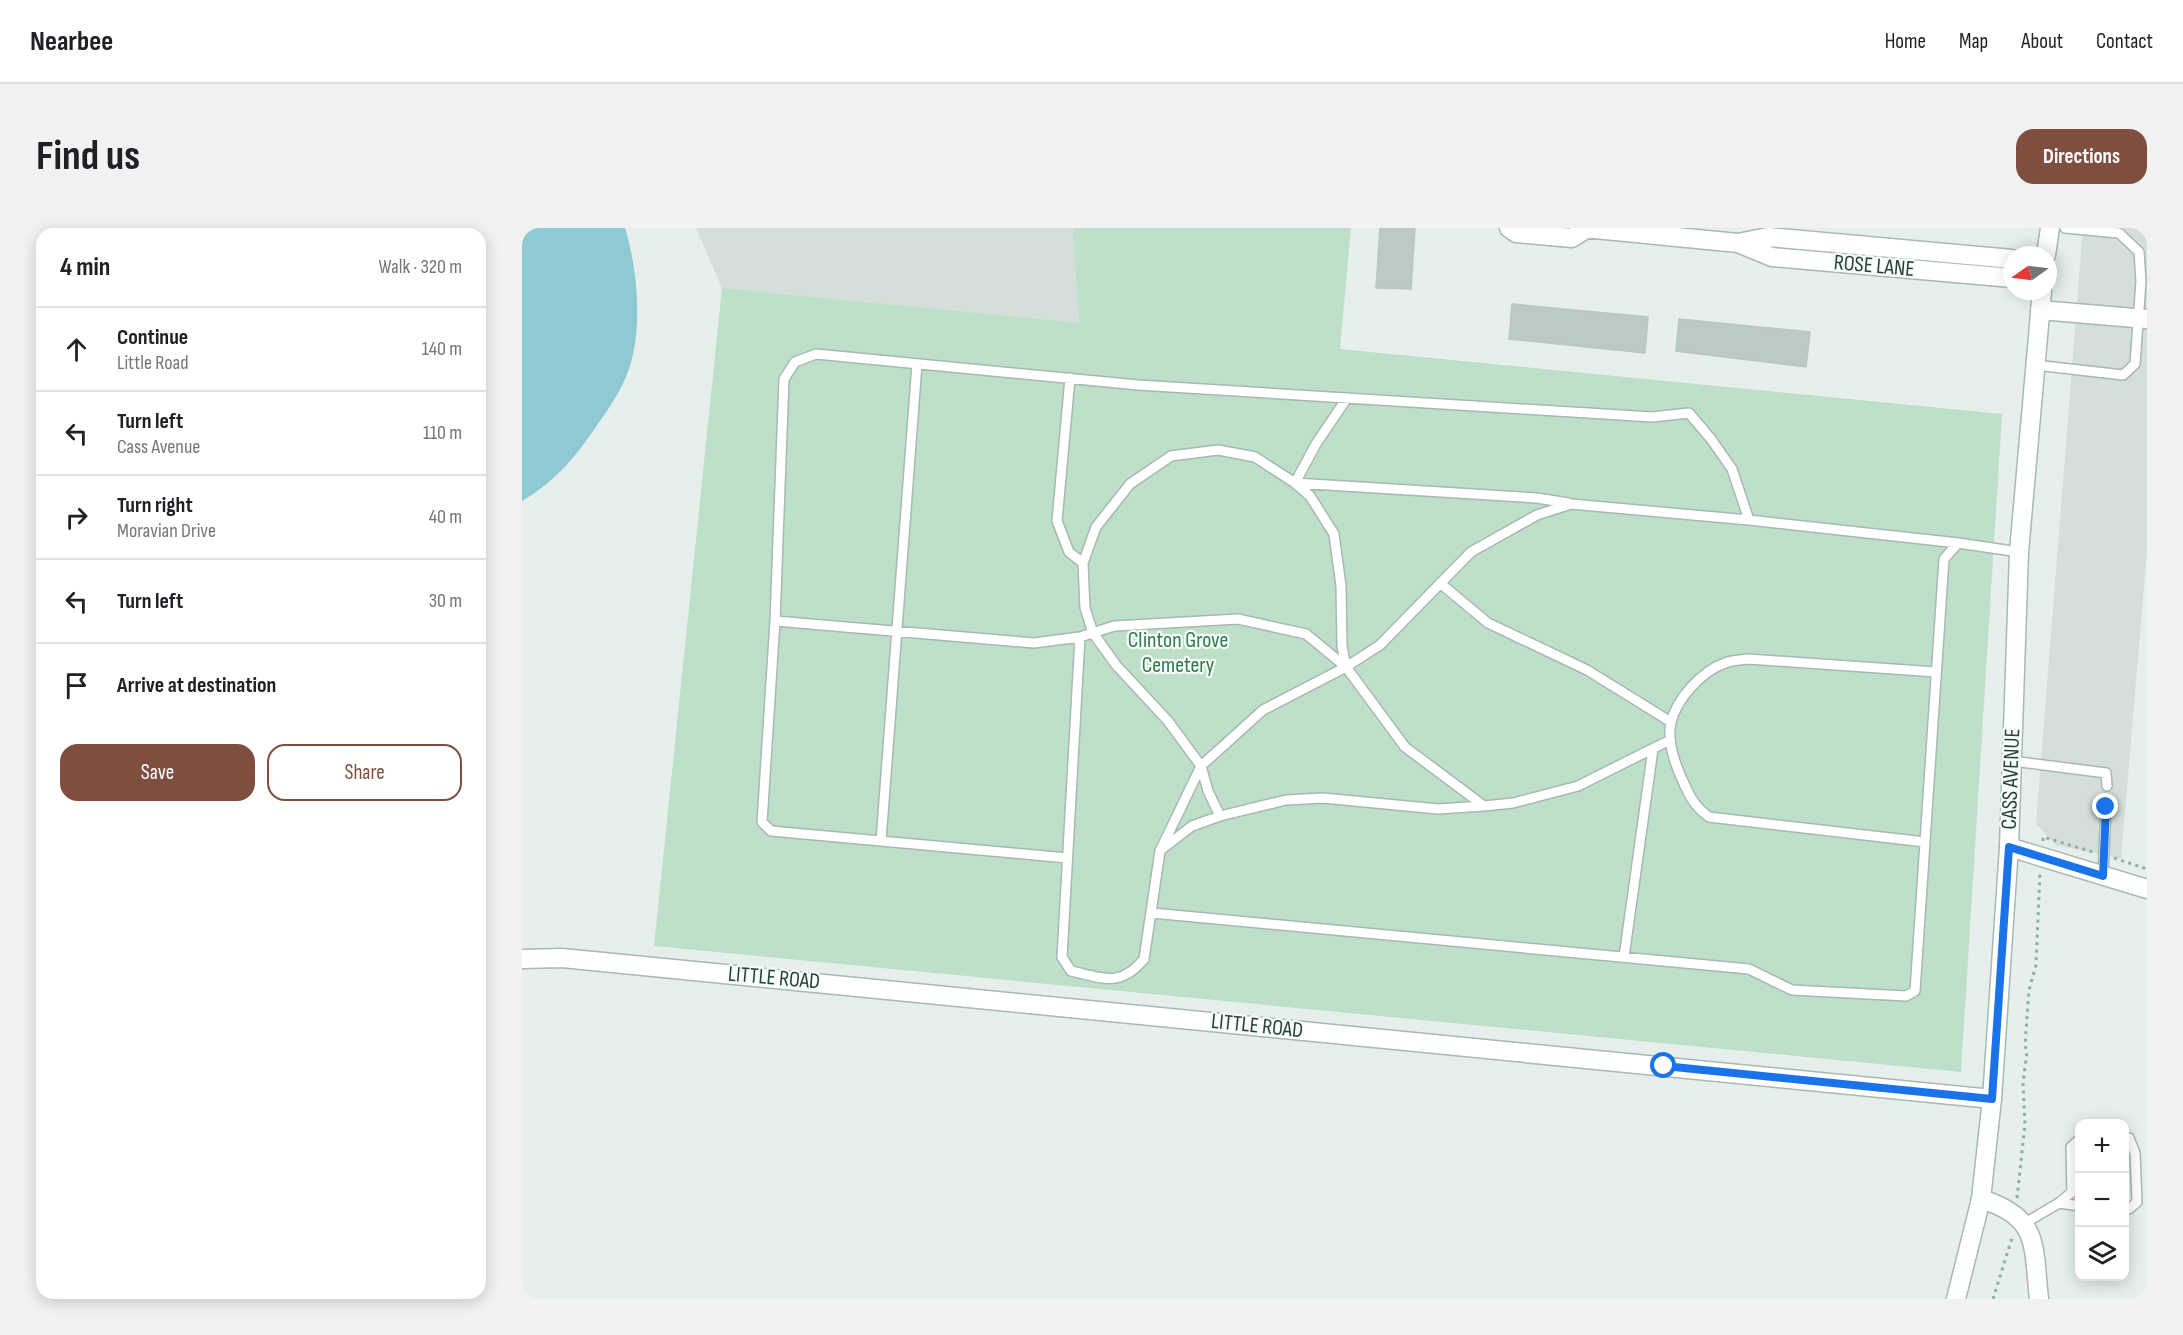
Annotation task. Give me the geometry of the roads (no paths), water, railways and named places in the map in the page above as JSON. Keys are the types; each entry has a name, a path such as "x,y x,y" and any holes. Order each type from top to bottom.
{"street":[{"name":"ROSE LANE","path":"1509,228 1516,233 1572,238 1586,228 1738,243 1772,257 2003,277"},
{"path":"2047,246 2050,228"},
{"name":"ROSE LANE","path":"1738,243 1768,237 2003,258"},
{"name":"CASS AVENUE","path":"1956,1299 1981,1199 1992,1099 2009,847 2019,552 2041,300"},
{"path":"2040,310 2143,319"},
{"path":"2009,847 2147,889"},
{"name":"LITTLE ROAD","path":"522,959 562,958 1992,1099"},
{"path":"1981,1199 2012,1211 2025,1224 2032,1240 2039,1299"}],"lane":[{"path":"2035,365 2122,375 2135,364 2143,319 2139,252 2119,233 2065,228"},
{"path":"1067,858 771,831 762,822 775,621 784,379 795,362 816,354 1070,378 1347,398 1652,417 1689,413 1732,469 1749,520"},
{"path":"881,841 917,364"},
{"path":"1070,378 1057,521 1069,552 1083,563"},
{"path":"1295,483 1316,444 1347,398"},
{"path":"1220,816 1208,791 1201,766 1168,721 1116,665 1093,633 1085,608 1083,563 1096,527 1131,484 1172,456 1218,450 1255,457 1295,483 1310,496 1334,534 1341,586 1342,646 1346,667"},
{"path":"1295,483 1538,498 1571,504 1749,520 2019,552"},
{"path":"1080,638 1062,957 1071,971 1116,981 1134,971 1144,959 1160,850 1201,766 1263,710 1346,667 1380,645 1471,552 1537,515 1571,504"},
{"path":"1152,913 1749,969 1792,990 1906,996 1915,991 1944,559 1958,543"},
{"path":"1440,583 1488,623 1587,670 1671,722"},
{"path":"775,621 1034,643 1080,638 1114,626 1238,619 1306,634 1346,667 1405,747 1484,806"},
{"path":"1925,842 1709,817 1693,804 1676,766 1670,740 1671,722 1691,689 1704,675 1725,663 1748,659 1936,672"},
{"path":"1160,850 1192,826 1220,816 1286,800 1323,798 1438,809 1513,803 1578,786 1670,740"},
{"path":"1624,957 1653,749"},
{"path":"2012,761 2106,773 2107,786"},
{"path":"2103,876 2106,807"},
{"path":"2129,1138 2135,1153 2137,1202 2129,1209"},
{"path":"2025,1224 2072,1192 2071,1147 2075,1143"},
{"path":"2059,1203 2075,1205"}],"water":[{"path":"522,228 625,228 636,283 637,322 632,360 626,377 607,411 570,461 553,479 522,501"}],"park label":[{"name":"Clinton Grove Cemetery","path":"1178,653"}]}
